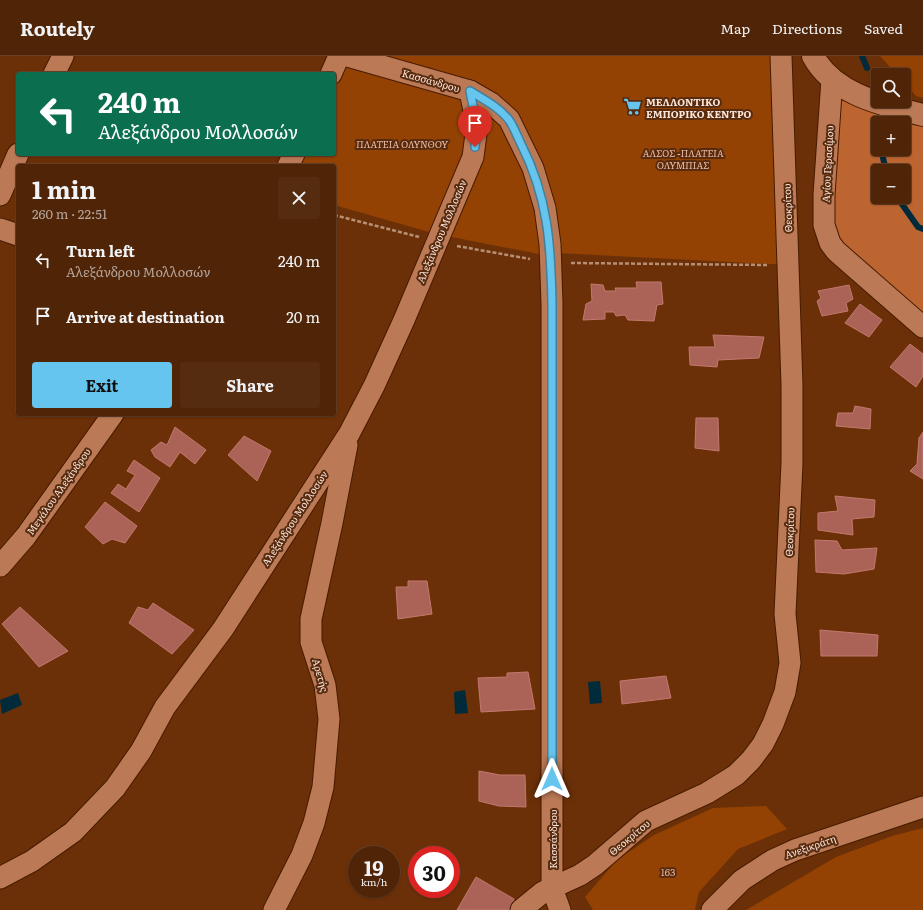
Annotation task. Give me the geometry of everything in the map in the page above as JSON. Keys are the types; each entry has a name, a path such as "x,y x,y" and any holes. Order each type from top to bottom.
{"street":[{"path":"55,72 62,56"},
{"path":"332,72 339,56"},
{"name":"Κασσάνδρου","path":"347,56 470,91 491,103 509,119 533,168 540,188 550,244 552,304 552,888 560,910"},
{"name":"Θεοκρίτου","path":"552,888 580,875 595,865 646,821 707,794 736,775 751,760 763,744 773,724 784,692 790,663 785,614 792,463 792,385 781,56"},
{"path":"813,56 832,79 842,86 869,99 923,115"},
{"name":"Αγίου Γερασίμου","path":"832,79 824,173 824,225 827,235 836,251 923,327"},
{"name":"Αλεξάνδρου Μολλοσών","path":"0,878 32,861 73,832 116,788 141,751 165,707 226,624 349,434 374,386 404,320 473,157 477,126 470,91"},
{"path":"0,194 17,156"},
{"path":"0,229 16,234"},
{"name":"Μεγάλου Αλεξάνδρου","path":"0,566 26,536 112,416"},
{"name":"Αρετής","path":"274,910 302,855 314,823 323,787 328,719 325,685 311,642 311,619 313,602 332,523 349,434"},
{"name":"Ανεξικράτη","path":"712,910 742,880 773,860 800,848 923,807"},
{"path":"521,910 533,899 552,888"}],"green space":[{"name":"ΑΛΣΟΣ -ΠΛΑΤΕΙΑ ΟΛΥΜΠΙΑΣ","path":"339,56 781,56 789,265 557,253 549,256 436,234 336,206 336,164 288,164 291,156 336,156 336,72 335,72"},
{"path":"880,56 923,56 923,98 916,96 911,91 911,68 891,68"},
{"name":"163","path":"766,806 787,829 738,849 699,892 695,910 593,910 585,897 617,860 654,835 713,808"},
{"path":"923,828 923,910 746,910 836,857 892,836"}],"shaded area":[{"path":"840,97 898,116 871,116 871,156 911,156 911,120 923,124 923,313 873,273 845,247 833,232 829,211"}],"water":[{"path":"600,681 602,703 590,704 588,682"},
{"path":"465,690 468,713 455,714 454,692"},
{"path":"18,693 22,705 2,714 0,700"}],"building":[{"path":"636,282 661,282 663,304 657,305 654,321 628,320 625,315 616,316 614,312 605,312 605,319 583,320 586,304 592,301 591,284 603,285 605,291 616,291 615,288 637,288"},
{"path":"849,285 853,299 846,303 848,311 822,316 817,301 821,298 818,291"},
{"path":"860,304 882,320 869,337 845,323"},
{"path":"713,335 764,337 759,358 718,360 717,367 690,365 689,347 715,347"},
{"path":"910,344 923,354 923,376 916,387 890,367"},
{"path":"855,406 871,409 870,429 836,426 838,413 853,413"},
{"path":"696,418 718,418 719,451 695,448"},
{"path":"175,427 206,450 195,464 180,452 170,467 155,457 151,450 161,442 167,445"},
{"path":"923,432 923,479 910,471 917,464 919,438"},
{"path":"244,436 271,451 257,481 228,455"},
{"path":"134,460 160,478 139,512 111,493 118,484 126,489 135,475 127,471"},
{"path":"835,496 875,500 874,517 852,519 853,535 818,530 818,513 838,511"},
{"path":"105,502 137,526 125,543 112,539 103,544 85,527"},
{"path":"815,540 837,541 842,550 877,548 874,569 844,574 816,572"},
{"path":"408,581 427,581 432,614 398,619 396,587 408,587"},
{"path":"153,603 194,630 172,654 129,623 138,607 148,610"},
{"path":"20,607 68,651 39,667 2,624"},
{"path":"820,630 878,635 877,656 821,656"},
{"path":"528,672 535,709 481,712 478,678 507,677 507,673"},
{"path":"666,676 671,698 622,704 620,681"},
{"path":"479,771 500,775 525,775 526,807 499,806 479,801"},
{"path":"476,877 514,899 509,910 457,910"}],"waterway":[{"path":"862,56 867,68"},
{"path":"883,156 884,164"},
{"path":"902,204 918,227 923,229"}],"place":[{"name":"ΜΕΛΛΟΝΤΙΚΟ ΕΜΠΟΡΙΚΟ ΚΕΝΤΡΟ","path":"633,107"}],"route":[{"path":"475,147 477,126 470,91 491,103 509,119 533,168 540,188 545,208 550,244 552,304 552,779"}],"park label":[{"name":"ΠΛΑΤΕΙΑ ΟΛΥΝΘΟΥ","path":"402,143"}]}
